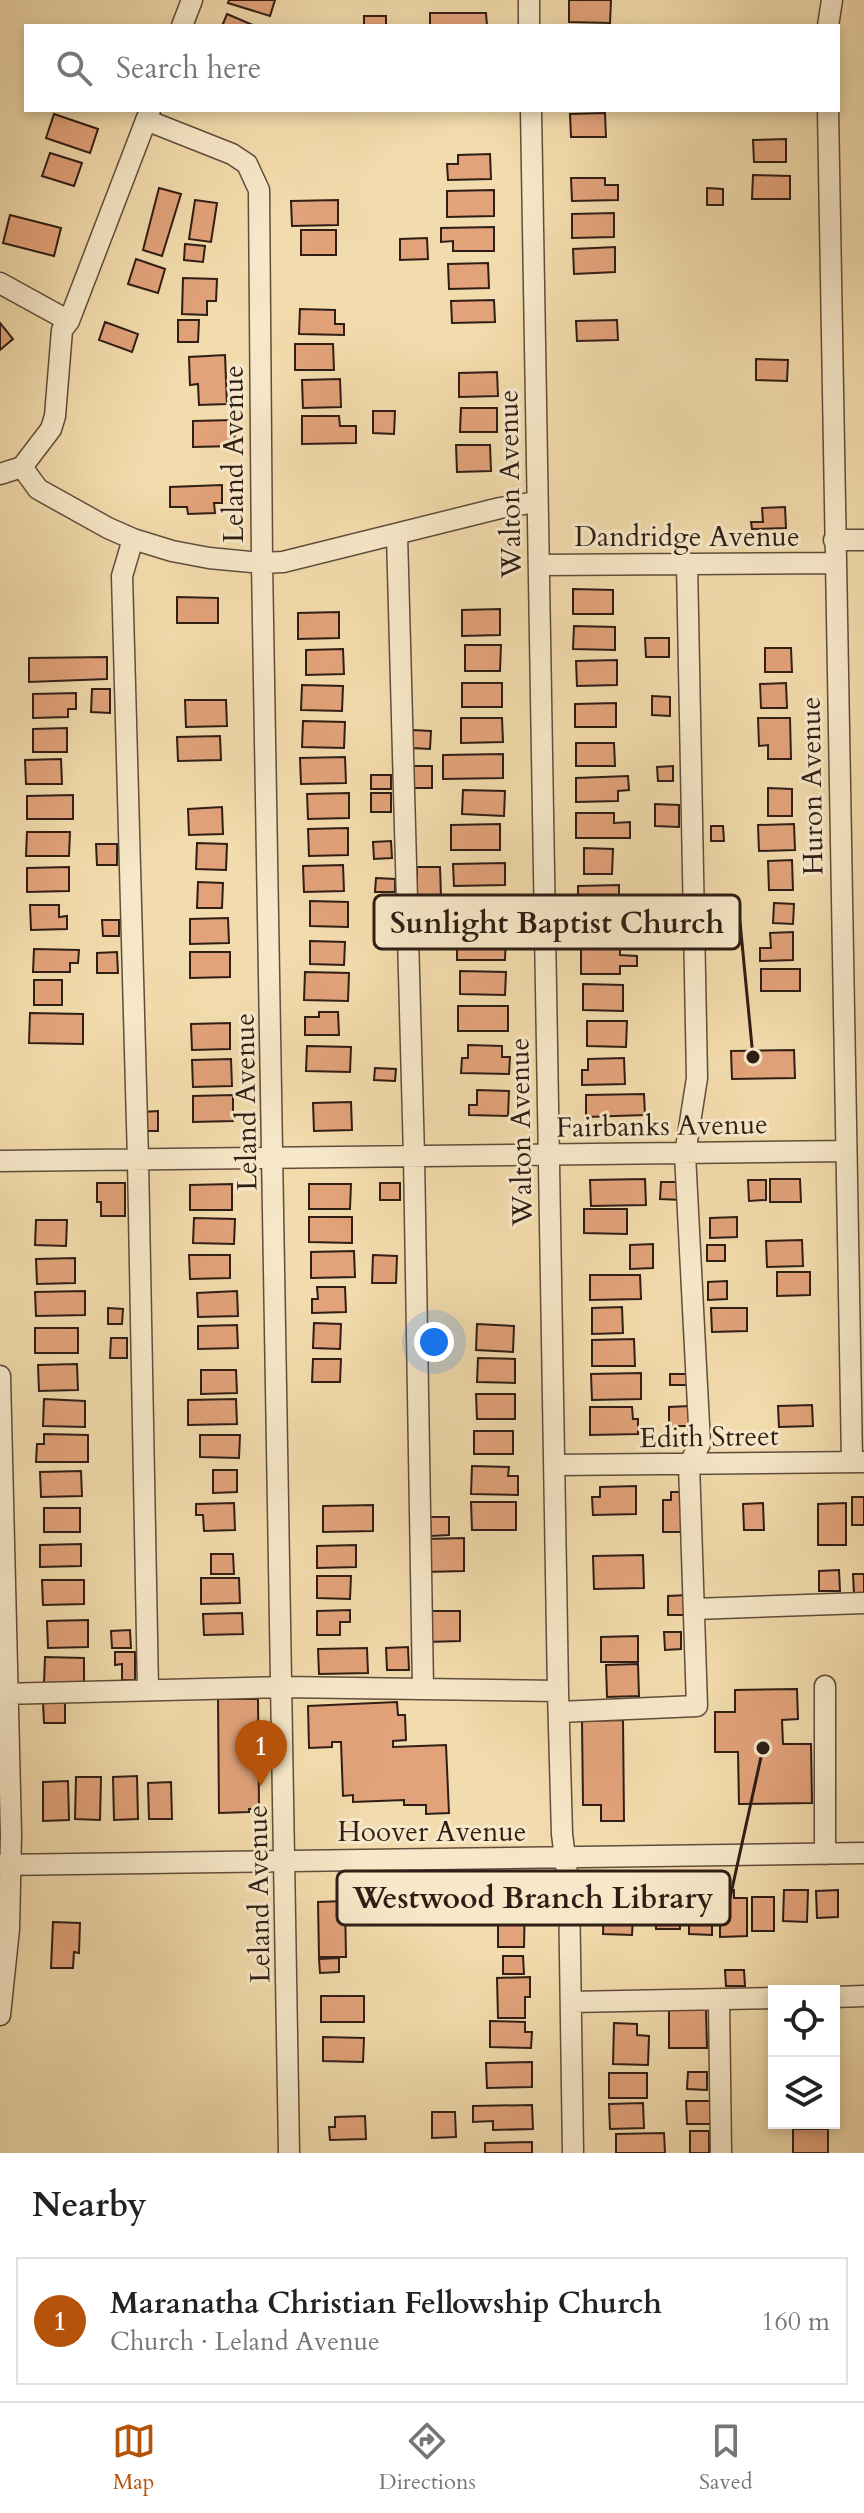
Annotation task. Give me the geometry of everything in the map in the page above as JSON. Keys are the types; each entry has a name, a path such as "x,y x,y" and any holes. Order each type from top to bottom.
{"street":[{"path":"183,24 192,0"},
{"path":"529,0 529,24"},
{"path":"828,24 832,0"},
{"name":"Walton Avenue","path":"531,112 558,1691 562,1834 569,1889 573,2153"},
{"name":"Huron Avenue","path":"828,112 834,540 854,1087 846,1151 858,1462"},
{"path":"0,474 22,467 51,429 55,416 62,330 69,321 148,115"},
{"name":"Leland Avenue","path":"148,115 247,164 259,190 262,563 289,2153"},
{"path":"0,283 69,321"},
{"name":"Dandridge Avenue","path":"22,467 38,489 133,539 172,551 262,563 283,562 500,508 536,502"},
{"path":"397,535 414,1156 423,1689"},
{"path":"133,539 122,576 148,1690"},
{"name":"Dandridge Avenue","path":"834,540 864,540"},
{"path":"559,1712 697,1706 689,1464 700,1444 685,1154 697,1078 687,563"},
{"name":"Dandridge Avenue","path":"539,565 835,563"},
{"name":"Fairbanks Avenue","path":"0,1161 846,1151"},
{"path":"0,1376 5,1864 9,1929 0,2015"},
{"name":"Edith Street","path":"555,1465 858,1462"},
{"path":"694,1609 864,1603"},
{"path":"825,1686 825,1854"},
{"path":"4,1694 282,1687 558,1691"},
{"name":"Hoover Avenue","path":"5,1864 864,1853"},
{"path":"840,1997 864,1996"},
{"path":"571,2002 768,1998"},
{"path":"719,2000 721,2153"}],"building":[{"path":"229,0 275,0 270,16 228,3"},
{"path":"569,0 611,0 610,23 569,22"},
{"path":"430,13 486,13 487,24 430,24"},
{"path":"227,14 250,24 223,24"},
{"path":"364,16 386,16 386,24 364,24"},
{"path":"605,113 606,137 571,137 570,114"},
{"path":"54,114 98,129 90,153 46,138"},
{"path":"786,139 786,162 754,162 753,140"},
{"path":"50,153 82,163 74,186 42,176"},
{"path":"490,154 491,179 448,180 447,164 458,164 458,155"},
{"path":"753,175 790,176 790,199 752,199"},
{"path":"571,178 605,178 605,185 618,185 618,200 572,201"},
{"path":"159,188 181,194 162,256 143,250"},
{"path":"707,188 723,189 723,205 707,205"},
{"path":"494,190 494,216 447,217 447,191"},
{"path":"195,200 217,203 211,242 189,239"},
{"path":"338,200 338,225 292,226 291,201"},
{"path":"614,213 614,237 572,238 572,214"},
{"path":"10,215 61,228 54,256 3,243"},
{"path":"494,227 494,251 453,251 453,241 441,242 441,228"},
{"path":"301,230 336,230 336,255 301,255"},
{"path":"427,238 428,259 400,260 400,239"},
{"path":"185,244 205,246 203,262 184,260"},
{"path":"615,247 615,272 574,274 573,249"},
{"path":"136,259 165,269 158,293 128,284"},
{"path":"488,263 489,288 449,289 448,264"},
{"path":"183,278 217,279 216,301 207,301 207,315 182,314"},
{"path":"494,300 495,322 452,323 451,301"},
{"path":"300,309 335,310 335,324 344,324 344,335 299,334"},
{"path":"178,320 199,320 198,342 178,342"},
{"path":"617,320 618,340 577,341 576,321"},
{"path":"105,322 138,334 132,352 99,340"},
{"path":"0,323 13,339 0,350"},
{"path":"295,344 333,344 334,370 295,370"},
{"path":"225,355 227,404 199,405 198,384 190,385 189,357"},
{"path":"756,359 788,360 787,381 756,380"},
{"path":"497,372 498,396 459,397 459,373"},
{"path":"340,379 341,407 303,408 302,380"},
{"path":"461,408 497,408 497,432 460,432"},
{"path":"373,411 395,411 394,434 373,433"},
{"path":"302,416 339,416 340,426 356,426 356,443 302,444"},
{"path":"234,420 235,446 193,447 193,421"},
{"path":"456,445 490,445 491,471 457,472"},
{"path":"222,485 222,503 214,503 215,513 188,514 187,507 170,507 170,487"},
{"path":"785,507 786,528 752,529 751,522 763,522 762,508"},
{"path":"573,589 613,590 613,614 573,614"},
{"path":"177,597 218,598 218,623 177,623"},
{"path":"500,609 500,635 462,636 462,610"},
{"path":"339,612 339,638 298,639 298,613"},
{"path":"574,626 615,627 615,650 573,649"},
{"path":"645,638 669,638 669,657 646,657"},
{"path":"465,645 501,645 500,671 465,671"},
{"path":"765,648 791,648 792,672 765,672"},
{"path":"343,649 344,674 306,675 306,650"},
{"path":"107,657 107,679 29,682 29,658"},
{"path":"617,660 617,685 577,686 576,661"},
{"path":"462,683 502,683 502,707 462,707"},
{"path":"786,683 787,708 761,708 760,684"},
{"path":"302,685 343,686 342,711 301,710"},
{"path":"92,689 110,689 110,713 91,712"},
{"path":"76,693 76,709 68,709 68,717 33,718 33,694"},
{"path":"652,696 670,697 670,716 652,715"},
{"path":"185,700 226,700 227,726 186,727"},
{"path":"616,703 616,727 575,727 575,704"},
{"path":"461,718 502,718 503,742 461,743"},
{"path":"758,718 790,718 791,759 768,759 768,745 759,746"},
{"path":"303,721 345,722 344,748 302,747"},
{"path":"67,728 67,752 33,752 33,729"},
{"path":"412,730 431,731 430,749 412,748"},
{"path":"220,736 221,760 178,761 177,737"},
{"path":"576,743 614,743 615,766 576,766"},
{"path":"503,754 503,778 443,779 443,755"},
{"path":"345,757 346,783 301,784 300,758"},
{"path":"61,759 62,784 26,784 25,760"},
{"path":"413,766 432,766 432,788 413,788"},
{"path":"673,766 673,781 658,781 657,767"},
{"path":"371,775 391,775 391,789 371,789"},
{"path":"628,776 629,790 618,791 618,801 576,802 576,778"},
{"path":"768,788 792,789 792,816 768,816"},
{"path":"463,790 505,791 504,816 462,814"},
{"path":"349,793 349,818 308,819 307,794"},
{"path":"371,793 391,793 391,812 371,812"},
{"path":"73,795 73,819 27,819 27,796"},
{"path":"655,804 679,805 679,827 655,826"},
{"path":"222,807 223,834 189,835 188,809"},
{"path":"576,813 614,813 614,823 630,822 630,838 576,838"},
{"path":"500,824 500,850 451,850 451,825"},
{"path":"794,824 795,850 759,851 758,825"},
{"path":"711,826 723,826 724,841 711,841"},
{"path":"348,828 348,855 309,856 308,829"},
{"path":"27,832 70,832 69,856 26,856"},
{"path":"391,841 392,858 374,859 373,842"},
{"path":"197,843 227,844 226,870 196,869"},
{"path":"96,844 117,844 117,865 97,865"},
{"path":"584,848 613,849 612,874 584,874"},
{"path":"792,860 793,890 769,890 768,861"},
{"path":"505,863 505,885 454,886 453,864"},
{"path":"343,865 344,891 304,892 303,866"},
{"path":"69,867 69,891 27,892 27,868"},
{"path":"417,867 440,867 441,896 417,897"},
{"path":"376,878 395,879 395,892 375,892"},
{"path":"198,882 223,883 222,908 197,908"},
{"path":"619,885 619,909 578,909 578,886"},
{"path":"310,901 348,902 348,927 310,926"},
{"path":"774,903 794,904 793,924 773,923"},
{"path":"30,905 59,905 59,917 67,916 67,929 31,930"},
{"path":"228,918 229,943 190,944 190,919"},
{"path":"102,920 119,920 119,936 103,936"},
{"path":"793,932 793,960 760,961 760,948 771,948 770,933"},
{"path":"457,934 506,935 505,960 457,960"},
{"path":"310,941 345,942 344,965 310,964"},
{"path":"581,948 620,948 620,955 637,956 637,966 620,966 620,974 581,974"},
{"path":"34,949 79,950 78,963 70,963 70,972 33,972"},
{"path":"117,952 118,973 97,973 97,953"},
{"path":"190,952 230,952 230,977 190,978"},
{"path":"761,969 800,969 800,991 761,991"},
{"path":"460,971 506,972 505,995 460,994"},
{"path":"305,972 349,973 348,1001 304,1000"},
{"path":"34,980 62,980 62,1005 34,1005"},
{"path":"583,984 623,985 623,1011 583,1010"},
{"path":"458,1006 508,1006 508,1031 458,1031"},
{"path":"319,1012 338,1012 339,1035 305,1035 305,1017 319,1017"},
{"path":"30,1013 83,1014 83,1044 29,1043"},
{"path":"587,1021 627,1021 626,1047 587,1046"},
{"path":"230,1023 230,1049 192,1050 191,1024"},
{"path":"468,1045 502,1046 502,1057 510,1057 509,1074 461,1073 462,1058 468,1058"},
{"path":"307,1046 351,1047 350,1072 306,1071"},
{"path":"794,1050 795,1078 732,1079 731,1051"},
{"path":"624,1058 625,1084 582,1085 582,1070 588,1070 588,1059"},
{"path":"231,1059 232,1086 193,1087 192,1060"},
{"path":"375,1068 396,1069 395,1081 374,1080"},
{"path":"477,1090 509,1091 508,1116 469,1115 469,1105 477,1105"},
{"path":"644,1094 645,1115 586,1117 586,1095"},
{"path":"233,1095 233,1121 193,1122 193,1096"},
{"path":"351,1102 352,1130 314,1131 313,1103"},
{"path":"158,1111 158,1131 143,1131 143,1112"},
{"path":"645,1179 646,1205 591,1206 590,1180"},
{"path":"770,1179 800,1179 801,1202 770,1202"},
{"path":"748,1180 766,1180 766,1200 749,1201"},
{"path":"661,1182 682,1182 681,1200 660,1199"},
{"path":"97,1183 125,1183 125,1216 101,1216"},
{"path":"380,1183 400,1183 400,1200 380,1200"},
{"path":"232,1184 232,1210 190,1210 190,1185"},
{"path":"309,1184 351,1184 350,1209 309,1209"},
{"path":"584,1209 627,1209 627,1234 584,1233"},
{"path":"309,1217 352,1217 352,1243 309,1242"},
{"path":"737,1217 737,1237 710,1238 710,1218"},
{"path":"194,1218 235,1219 234,1244 193,1243"},
{"path":"36,1220 67,1220 66,1246 35,1245"},
{"path":"802,1240 803,1266 767,1267 766,1241"},
{"path":"653,1244 653,1268 630,1269 630,1245"},
{"path":"707,1245 725,1245 725,1261 707,1261"},
{"path":"354,1251 355,1277 311,1278 311,1252"},
{"path":"189,1255 230,1255 230,1278 190,1279"},
{"path":"373,1255 397,1256 396,1283 372,1283"},
{"path":"75,1258 75,1283 37,1284 36,1259"},
{"path":"777,1272 810,1272 810,1295 777,1296"},
{"path":"590,1275 640,1275 641,1299 590,1300"},
{"path":"727,1281 727,1299 708,1300 708,1282"},
{"path":"317,1287 345,1287 346,1312 312,1313 312,1299 318,1299"},
{"path":"85,1291 85,1315 36,1316 35,1292"},
{"path":"237,1291 238,1316 198,1317 197,1293"},
{"path":"622,1307 623,1333 592,1334 592,1308"},
{"path":"108,1308 123,1309 122,1324 108,1324"},
{"path":"711,1308 747,1308 747,1331 712,1332"},
{"path":"314,1323 341,1324 340,1349 313,1348"},
{"path":"477,1324 514,1326 513,1352 476,1350"},
{"path":"237,1325 238,1348 198,1349 198,1326"},
{"path":"35,1328 78,1328 78,1353 35,1353"},
{"path":"111,1338 127,1338 127,1358 110,1358"},
{"path":"634,1339 635,1366 592,1366 592,1340"},
{"path":"478,1358 515,1359 515,1383 477,1382"},
{"path":"313,1359 341,1359 340,1382 312,1382"},
{"path":"77,1364 78,1390 39,1391 38,1365"},
{"path":"201,1370 236,1370 237,1393 201,1394"},
{"path":"641,1373 641,1399 592,1400 591,1374"},
{"path":"670,1374 688,1374 687,1385 670,1385"},
{"path":"476,1394 515,1394 515,1419 477,1419"},
{"path":"44,1399 85,1401 85,1427 43,1426"},
{"path":"236,1399 237,1424 188,1425 188,1400"},
{"path":"812,1405 813,1426 779,1427 778,1406"},
{"path":"689,1406 690,1426 669,1426 669,1407"},
{"path":"590,1407 632,1407 633,1419 638,1419 638,1434 590,1435"},
{"path":"474,1431 513,1431 513,1454 474,1454"},
{"path":"44,1434 88,1435 88,1462 36,1462 37,1444 44,1444"},
{"path":"200,1435 240,1435 239,1458 200,1457"},
{"path":"472,1466 509,1467 508,1476 518,1476 518,1495 471,1494"},
{"path":"213,1470 237,1470 237,1492 213,1493"},
{"path":"81,1471 82,1496 41,1497 40,1472"},
{"path":"636,1486 636,1514 593,1515 592,1497 600,1497 600,1487"},
{"path":"671,1492 686,1492 686,1532 663,1532 663,1500 671,1500"},
{"path":"852,1497 864,1497 864,1525 852,1525"},
{"path":"471,1502 516,1502 516,1530 472,1530"},
{"path":"234,1503 235,1530 204,1531 203,1515 196,1515 196,1504"},
{"path":"763,1503 764,1530 744,1530 743,1504"},
{"path":"846,1503 846,1545 818,1545 818,1504"},
{"path":"373,1505 373,1531 323,1532 323,1506"},
{"path":"44,1508 80,1508 80,1532 44,1532"},
{"path":"430,1517 449,1517 449,1535 431,1536"},
{"path":"464,1538 464,1571 425,1572 424,1539"},
{"path":"81,1544 81,1566 40,1567 40,1545"},
{"path":"356,1545 356,1567 317,1568 317,1546"},
{"path":"211,1554 233,1554 234,1574 211,1574"},
{"path":"643,1555 644,1588 594,1589 593,1556"},
{"path":"839,1570 840,1591 819,1591 819,1571"},
{"path":"853,1574 864,1574 864,1594 854,1594"},
{"path":"317,1576 351,1576 350,1599 317,1598"},
{"path":"201,1578 239,1578 240,1603 201,1604"},
{"path":"42,1580 84,1580 84,1604 43,1605"},
{"path":"688,1595 688,1615 668,1615 668,1596"},
{"path":"350,1610 350,1622 340,1622 340,1635 317,1635 317,1611"},
{"path":"425,1611 460,1611 460,1641 426,1642"},
{"path":"242,1613 243,1634 204,1635 203,1614"},
{"path":"88,1620 88,1647 48,1648 47,1621"},
{"path":"130,1630 131,1648 112,1648 111,1631"},
{"path":"664,1632 681,1632 681,1649 665,1650"},
{"path":"638,1636 638,1662 601,1662 601,1637"},
{"path":"408,1647 409,1670 387,1670 386,1648"},
{"path":"367,1648 368,1673 319,1674 318,1649"},
{"path":"115,1652 135,1652 135,1680 122,1680 122,1664 115,1665"},
{"path":"45,1657 84,1658 84,1684 44,1683"},
{"path":"638,1664 639,1696 607,1697 606,1665"},
{"path":"797,1689 798,1719 782,1720 783,1744 811,1744 812,1803 739,1804 738,1752 715,1752 715,1712 735,1712 735,1690"},
{"path":"218,1699 258,1699 259,1809 219,1813"},
{"path":"397,1702 398,1715 405,1715 406,1740 393,1741 393,1747 446,1745 449,1813 426,1814 426,1805 404,1805 404,1800 353,1802 353,1795 343,1796 341,1742 332,1742 332,1747 309,1748 308,1706"},
{"path":"43,1703 65,1703 65,1723 44,1723"},
{"path":"623,1720 624,1821 601,1821 601,1805 583,1805 582,1721"},
{"path":"137,1776 138,1819 114,1820 113,1777"},
{"path":"76,1777 101,1777 100,1820 75,1819"},
{"path":"68,1781 69,1820 43,1821 43,1782"},
{"path":"171,1782 172,1819 149,1819 148,1783"},
{"path":"734,1890 734,1898 747,1898 747,1936 720,1937 720,1891"},
{"path":"784,1890 808,1890 807,1922 783,1921"},
{"path":"838,1890 838,1917 817,1918 816,1891"},
{"path":"679,1891 680,1929 656,1929 655,1892"},
{"path":"689,1891 712,1891 712,1935 689,1934"},
{"path":"752,1897 774,1897 774,1931 752,1931"},
{"path":"498,1898 525,1899 524,1947 498,1947"},
{"path":"604,1899 634,1900 632,1935 603,1934"},
{"path":"345,1901 346,1957 319,1957 318,1902"},
{"path":"53,1922 80,1923 79,1953 74,1952 73,1968 51,1968"},
{"path":"503,1956 523,1956 524,1974 503,1974"},
{"path":"339,1958 339,1972 320,1973 319,1959"},
{"path":"725,1970 744,1970 745,1986 726,1986"},
{"path":"530,1977 530,1997 525,1997 525,2018 498,2018 497,1978"},
{"path":"321,1996 364,1996 364,2022 321,2022"},
{"path":"669,2008 706,2008 707,2048 669,2048"},
{"path":"490,2021 525,2022 525,2032 532,2032 531,2048 490,2047"},
{"path":"614,2023 637,2024 637,2035 649,2036 648,2065 613,2064"},
{"path":"323,2037 364,2038 363,2062 323,2061"},
{"path":"532,2062 532,2087 487,2088 486,2063"},
{"path":"688,2072 707,2072 707,2090 687,2089"},
{"path":"609,2073 647,2073 647,2098 609,2098"},
{"path":"686,2101 710,2101 711,2124 687,2124"},
{"path":"643,2103 644,2128 610,2129 609,2104"},
{"path":"532,2105 533,2129 493,2130 493,2121 473,2122 473,2106"},
{"path":"432,2112 455,2112 456,2137 432,2138"},
{"path":"365,2116 366,2139 330,2140 329,2127 335,2127 335,2117"},
{"path":"793,2129 828,2129 828,2153 793,2153"},
{"path":"690,2131 709,2131 709,2153 690,2153"},
{"path":"664,2133 665,2153 616,2153 616,2134"},
{"path":"532,2142 532,2153 485,2153 485,2143"}],"place":[{"name":"Sunlight Baptist Church","path":"753,1057"},
{"name":"Westwood Branch Library","path":"763,1748"},
{"name":"Maranatha Christian Fellowship Church","path":"261,1786"}]}
